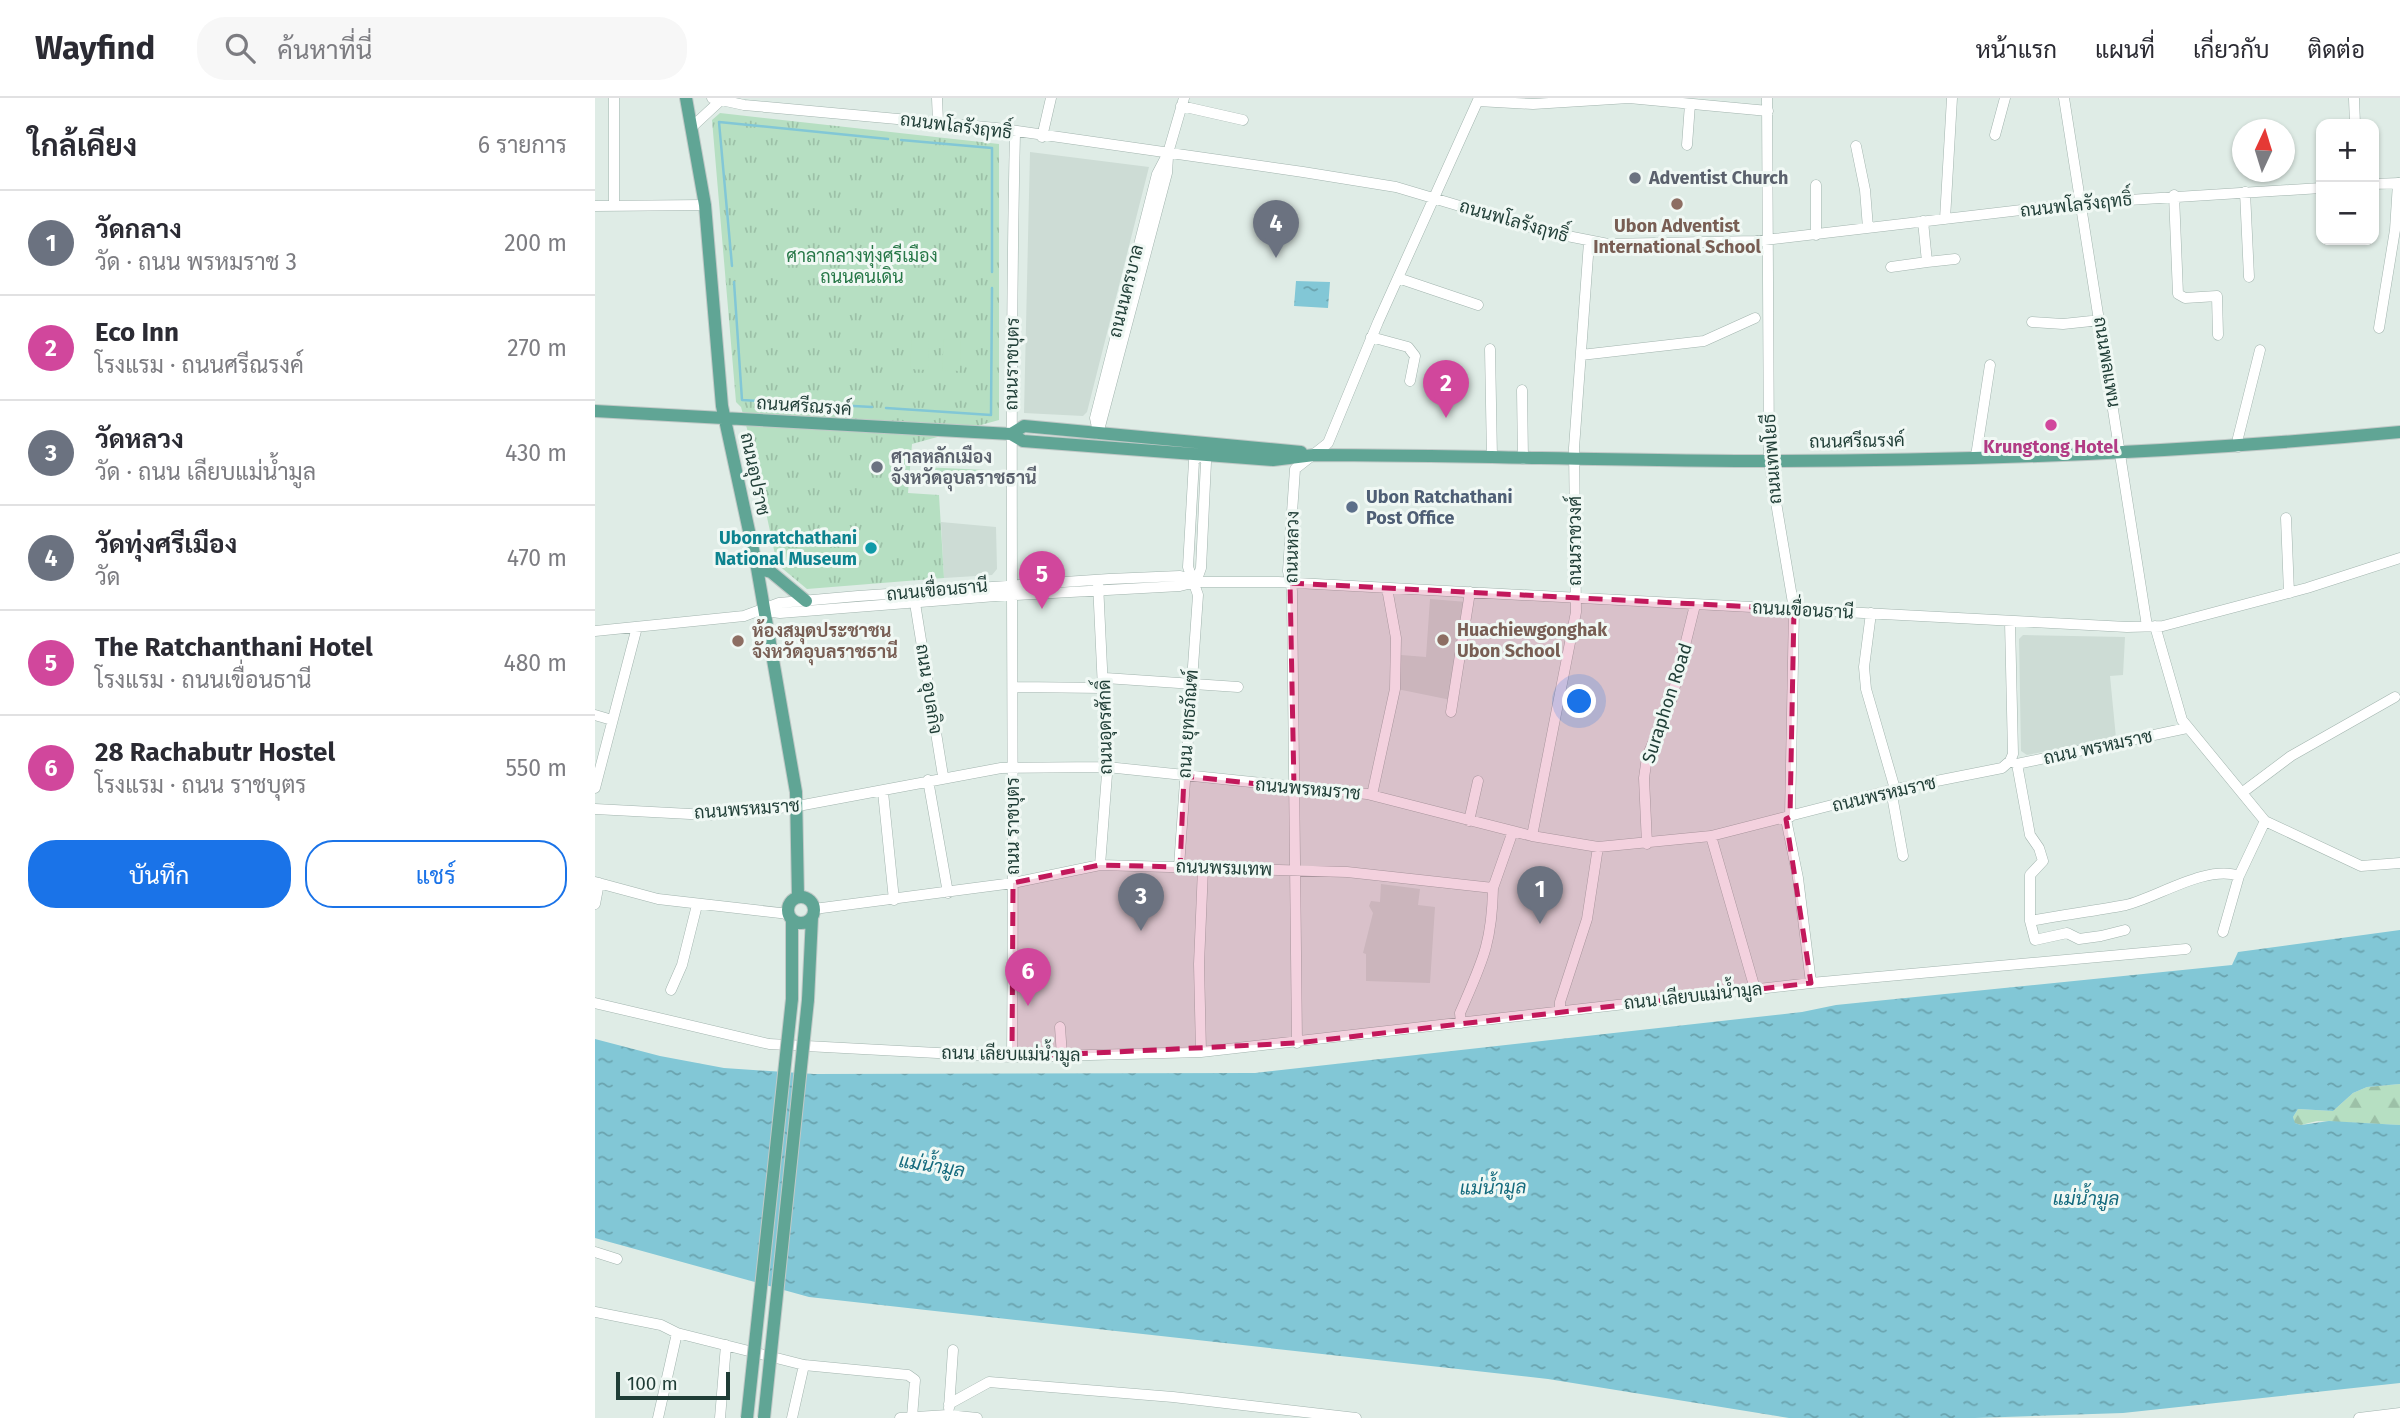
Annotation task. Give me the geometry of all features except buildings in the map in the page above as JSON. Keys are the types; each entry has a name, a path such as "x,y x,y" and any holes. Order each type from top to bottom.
{"main road":[{"name":"ถนนอุปราช","path":"686,98 705,205 719,384 757,568 798,806 798,897"},
{"name":"ถนนศรีณรงค์","path":"595,411 1011,434 1023,441 1096,446 1274,447 1314,455 1492,458 1769,461 1976,456 2238,447 2400,432"},
{"name":"ถนนศรีณรงค์","path":"1011,434 1024,426 1098,432 1202,448"},
{"path":"757,568 771,572 806,601"},
{"path":"747,1418 792,999 790,904 798,897 809,900 813,913 808,1000 764,1418"},
{"path":"791,917 805,922 813,913"}],"street":[{"path":"614,98 614,205"},
{"path":"937,98 938,122"},
{"path":"1042,137 1051,98"},
{"path":"1479,99 1532,104 1629,98 1768,111"},
{"name":"ถนนเทพโยธี","path":"1767,98 1769,461 1794,609 1788,818 1811,983"},
{"path":"1945,219 1952,98"},
{"path":"1995,135 2005,98"},
{"name":"ถนนพลแพน","path":"2064,98 2120,451 2151,626 2187,728"},
{"path":"693,126 716,99"},
{"name":"ถนนพโลรังฤทธิ์","path":"716,99 938,122 1396,187 1589,242 1686,244 1768,240 2081,203 2174,195 2316,188"},
{"name":"ถนนหลวง","path":"1297,1043 1290,583 1296,469 1328,443 1371,337 1479,99"},
{"path":"2354,99 2355,119"},
{"path":"1182,102 1243,120"},
{"name":"ถนนนครบาล","path":"1096,446 1098,432 1095,418 1167,173 1168,153 1182,102"},
{"path":"1687,145 1690,104"},
{"name":"ถนนราชบุตร","path":"1011,589 1015,133"},
{"path":"1856,146 1865,190 1868,228"},
{"path":"2379,184 2399,183 2395,230 2379,328"},
{"path":"1816,184 1816,234"},
{"path":"2245,191 2249,277"},
{"path":"2174,195 2178,294 2186,298 2217,296 2218,335"},
{"path":"595,206 705,205"},
{"path":"1923,221 1927,262"},
{"name":"ถนนราชวงศ์","path":"1532,836 1576,612 1575,458 1589,242"},
{"path":"1891,267 1955,258"},
{"path":"1398,278 1478,305"},
{"path":"1581,355 1704,341 1755,318"},
{"path":"2032,322 2063,324 2101,320"},
{"path":"1371,337 1408,347 1415,356 1410,382"},
{"path":"1490,349 1492,458"},
{"path":"2238,447 2260,350"},
{"path":"1976,456 1990,365"},
{"path":"1522,390 1523,458"},
{"name":"ถนน ยุทธภัณฑ์","path":"1179,867 1198,595 1196,582 1201,568 1206,462 1202,448"},
{"path":"2286,518 2289,593"},
{"name":"ถนนเขื่อนธานี","path":"764,611 780,613 913,597 1180,576 1196,582 1290,583 2151,626 2289,593 2370,570 2400,558"},
{"name":"ถนนอุดรศักดิ์","path":"1099,584 1107,767 1100,865"},
{"path":"1372,795 1395,689 1396,638 1387,588"},
{"name":"ถนน ราชบุตร","path":"1011,589 1014,687 1012,1057"},
{"path":"1451,712 1470,592"},
{"name":"ถนนเขื่อนธานี","path":"595,631 744,616 764,611 779,603 913,597"},
{"name":"ถนน อุบลกิจ","path":"913,597 943,776"},
{"name":"Suraphon Road","path":"1647,844 1644,778 1647,758 1672,698 1695,605"},
{"path":"1871,613 1864,667 1866,689 1893,789 1903,856"},
{"path":"2010,621 2013,763 2030,835 2039,848 2043,861 2030,875 2030,921 2035,940 2067,933 2079,939 2125,930"},
{"path":"595,788 637,627"},
{"path":"1014,687 1105,683 1238,687"},
{"path":"2243,792 2291,757 2395,697"},
{"path":"595,715 612,720"},
{"path":"2187,728 2265,821 2361,866 2400,863"},
{"name":"ถนน พรหมราช","path":"2013,763 2187,728"},
{"name":"ถนนพรหมราช","path":"595,809 709,815 798,806 883,792 943,776 1012,769 1107,767 1372,795 1532,836 1598,847 1711,836 1893,789 2002,768 2013,763"},
{"path":"928,780 948,892"},
{"path":"1469,821 1478,781"},
{"path":"883,792 894,900"},
{"path":"2223,932 2239,876 2265,821"},
{"path":"1461,1023 1460,1013 1488,950 1492,929 1493,888 1513,831"},
{"path":"1711,836 1755,989"},
{"path":"1560,1010 1560,1002 1587,919 1598,847"},
{"name":"ถนนพรมเทพ","path":"813,913 1013,883 1100,865 1347,872 1493,888"},
{"path":"1201,1052 1199,964 1203,868"},
{"path":"2030,921 2137,902 2167,887 2201,878 2239,876"},
{"path":"595,904 597,883 697,905 791,917"},
{"path":"671,990 682,965 697,905"},
{"name":"ถนน เลียบแม่น้ำมูล","path":"595,1003 769,1044 1012,1057 1201,1052 1811,983 2186,949"},
{"path":"1060,1027 1062,1056"},
{"path":"595,1252 617,1259"},
{"path":"595,1312 661,1325 677,1333 804,1365 913,1377 912,1417"},
{"path":"658,1418 677,1333"},
{"path":"720,1418 726,1345"},
{"path":"948,1415 953,1350"},
{"path":"792,1418 804,1365"},
{"path":"949,1404 989,1382 1173,1397 1356,1418"},
{"path":"2359,1418 2400,1413"},
{"path":"900,1418 948,1415 977,1418"}],"highlighted area":[{"path":"1290,583 1794,609 1790,817 1786,819 1811,983 1297,1043 1012,1057 1013,883 1100,865 1180,867 1184,776 1294,788"}],"shaded area":[{"path":"1030,152 1149,167 1087,412 1083,416 1024,413"},
{"path":"941,522 996,527 997,569 992,575 944,578"},
{"name":"Huachiewgonghak Ubon School","path":"1430,599 1467,602 1451,700 1397,689 1401,655 1426,657"},
{"path":"2023,635 2125,637 2123,675 2110,676 2116,738 2027,755 2021,751 2019,639"},
{"path":"1381,884 1420,889 1418,905 1435,907 1430,983 1366,981 1366,954 1363,953 1373,913 1369,906 1371,901 1380,902"}],"green space":[{"name":"ศาลากลางทุ่งศรีเมือง ถนนคนเดิน","path":"720,113 999,144 999,420 912,444 908,493 939,495 944,578 807,589 777,564 752,447 741,407 736,402 712,120"},
{"path":"912,338 929,338 928,370 910,369"},
{"path":"944,339 961,340 960,371 942,370"},
{"path":"923,467 986,470 988,475 922,472"},
{"path":"2400,1084 2400,1125 2317,1121 2301,1125 2294,1123 2293,1117 2298,1109 2333,1111 2353,1093 2367,1087"}],"water":[{"path":"1296,281 1330,282 1328,308 1294,306"},
{"name":"แม่น้ำมูล","path":"2400,930 2400,1084 2367,1087 2353,1093 2333,1111 2298,1109 2293,1117 2295,1123 2301,1125 2329,1121 2400,1125 2400,1383 2123,1413 1975,1418 1789,1418 1548,1379 809,1297 595,1238 595,1039 660,1056 724,1068 814,1074 1255,1073 1802,1012 1836,1005 2232,965 2238,952"}],"waterway":[{"path":"732,266 719,122 888,139"},
{"path":"901,140 992,148 992,272"},
{"path":"734,282 742,400 872,407"},
{"path":"886,408 991,415 992,288"}],"place":[{"name":"Adventist Church","path":"1635,178"},
{"name":"Ubon Adventist International School","path":"1677,204"},
{"name":"วัดทุ่งศรีเมือง","path":"1276,258"},
{"name":"Eco Inn","path":"1446,418"},
{"name":"Krungtong Hotel","path":"2051,425"},
{"name":"ศาลหลักเมือง จังหวัดอุบลราชธานี","path":"877,467"},
{"name":"Ubon Ratchathani Post Office","path":"1352,507"},
{"name":"Ubonratchathani National Museum","path":"871,548"},
{"name":"The Ratchanthani Hotel","path":"1042,609"},
{"name":"Huachiewgonghak Ubon School","path":"1443,640"},
{"name":"ห้องสมุดประชาชน จังหวัดอุบลราชธานี","path":"738,641"},
{"name":"วัดกลาง","path":"1540,924"},
{"name":"วัดหลวง","path":"1141,931"},
{"name":"28 Rachabutr Hostel","path":"1028,1006"}]}
